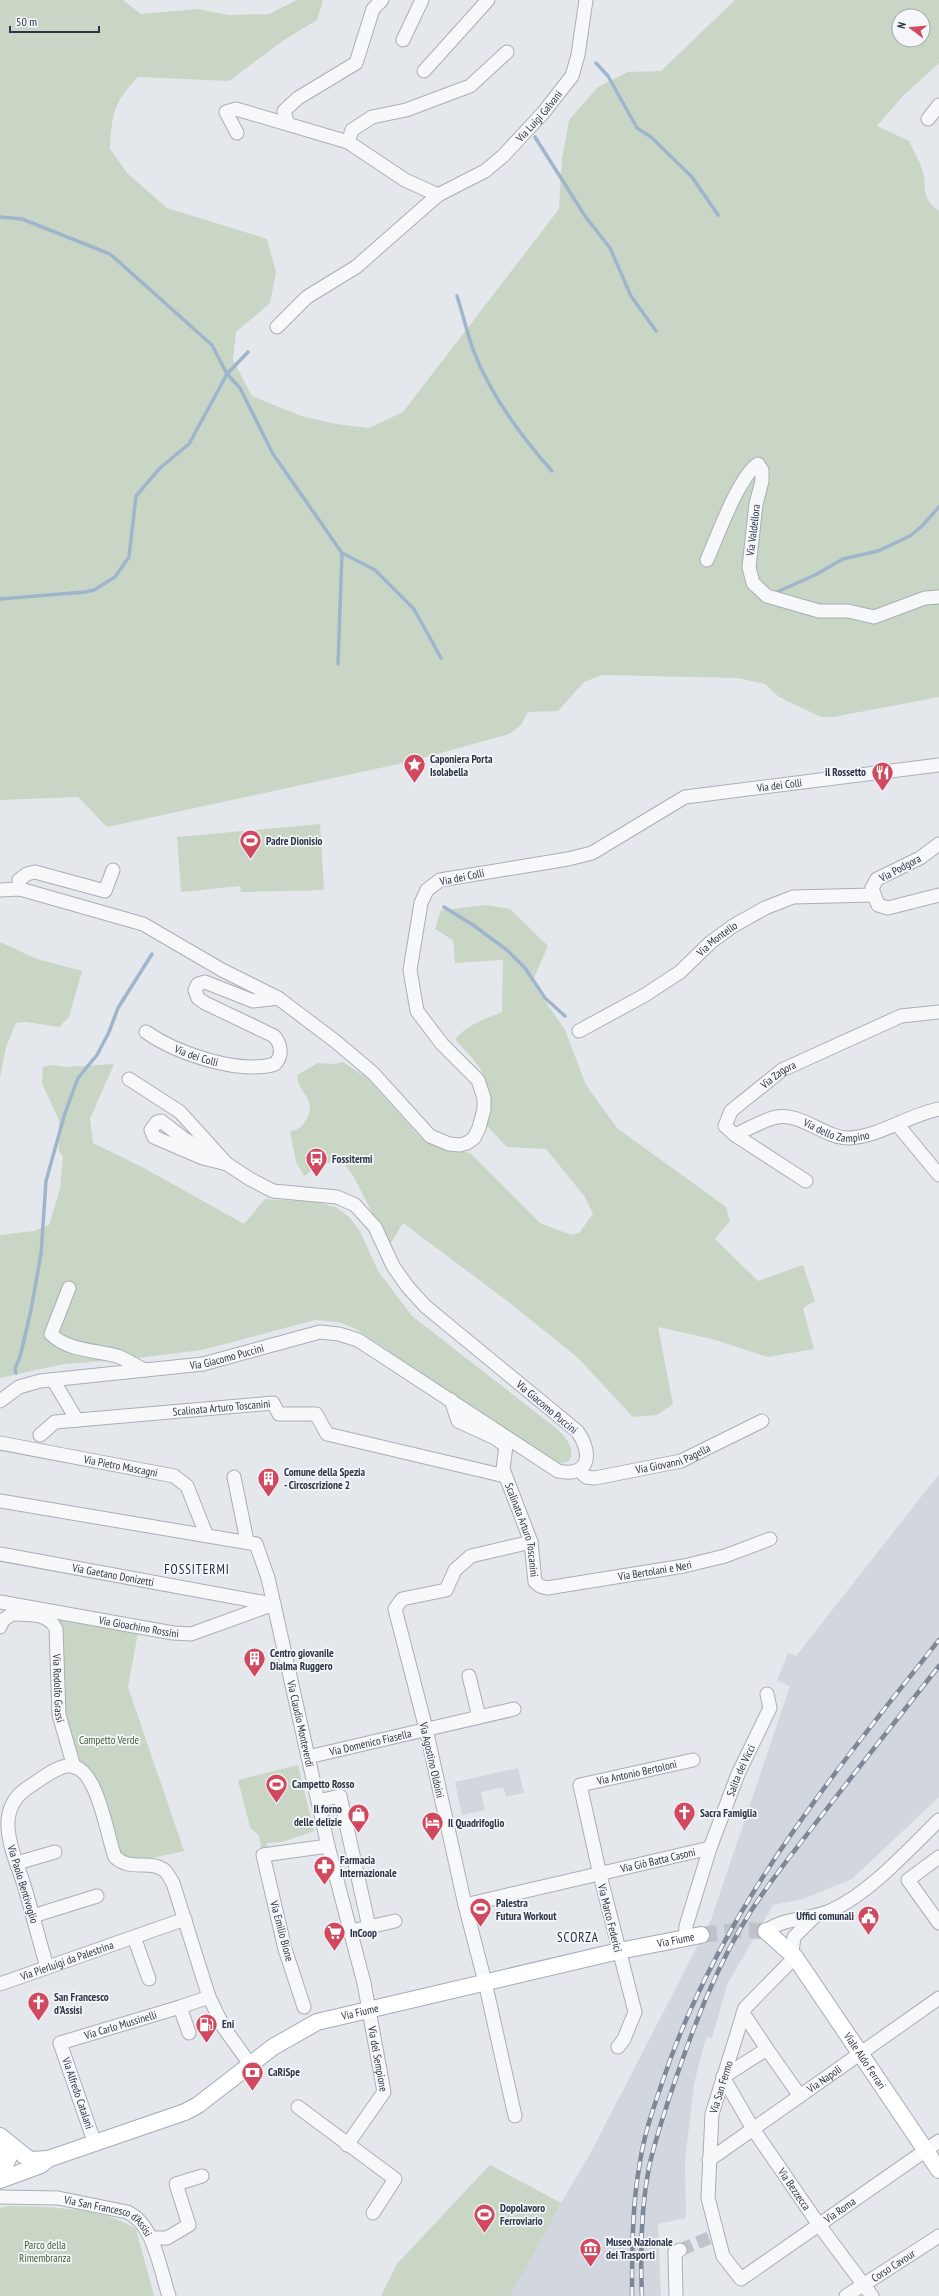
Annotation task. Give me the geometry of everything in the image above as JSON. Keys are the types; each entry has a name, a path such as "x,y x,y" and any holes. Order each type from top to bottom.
{"main road":[{"name":"Viale Aldo Ferrari","path":"766,1931 793,1955 939,2170"},
{"name":"Via Fiume","path":"2,2138 31,2160 48,2159 173,2117 198,2105 250,2064 309,2025 368,2009 619,1951 701,1935"},
{"name":"Via Fiume","path":"0,2174 8,2159 2,2138"},
{"name":"Via Fiume","path":"0,2180 41,2165 48,2159"}],"street":[{"path":"287,122 284,110 298,98 356,63 373,9 382,0"},
{"path":"403,40 422,0"},
{"path":"424,71 488,0"},
{"name":"Via Luigi Galvani","path":"277,327 307,297 356,267 438,195 485,171 503,156 543,113 572,76 578,55 586,0"},
{"path":"348,142 352,130 372,117 406,110 470,86 507,52"},
{"path":"928,119 939,105"},
{"path":"237,133 226,112 236,109 287,122 348,142 405,180 438,195"},
{"name":"Via Valdellora","path":"707,560 740,487 751,468 758,464 762,470 762,481 756,504 748,567 753,583 767,596 819,611 848,611 874,617 925,598 939,598"},
{"name":"Via dei Colli","path":"0,890 20,889 143,924 222,970 278,998 335,1041 374,1073 430,1136 449,1144 467,1143 474,1138 479,1128 484,1109 484,1098 478,1080 423,1020 417,1010 410,970 412,952 422,903 431,885 440,880 568,859 592,853 685,797 939,765"},
{"name":"Via Podgora","path":"939,844 920,858 877,879 872,888 873,895 878,905 888,908 939,895"},
{"path":"20,889 19,880 27,874 35,872 105,890 113,870"},
{"name":"Via Montello","path":"579,1031 645,995 680,972 710,942 732,926 765,908 793,897 873,895"},
{"name":"Via dei Colli","path":"146,1032 168,1046 208,1060 242,1065 275,1064 280,1055 279,1042 274,1036 202,1002 197,996 195,990 198,984 205,982 253,1001 278,998"},
{"name":"Via Zagora","path":"735,1135 725,1126 731,1111 782,1070 901,1016 939,1012"},
{"name":"Via Giacomo Puccini","path":"129,1080 180,1112 227,1164"},
{"name":"Via dello Zampino","path":"735,1135 777,1117 796,1119 834,1135 848,1138 866,1136 939,1109"},
{"name":"Via Giacomo Puccini","path":"0,1401 19,1387 40,1381 204,1364 306,1336 330,1332 358,1340 558,1471 574,1473 580,1471 585,1462 586,1448 584,1440 577,1431 425,1306 407,1286 393,1266 375,1227 360,1209 337,1197 274,1191 183,1138 164,1122 157,1122 151,1130 154,1137 203,1158 227,1164"},
{"path":"897,1124 939,1175"},
{"path":"735,1135 806,1181"},
{"path":"69,1288 51,1334 58,1341 78,1348 118,1356 145,1370"},
{"path":"52,1380 77,1420"},
{"name":"Scalinata Arturo Toscanini","path":"451,1400 458,1421 495,1438 506,1446 503,1469 531,1542 536,1582 538,1585"},
{"name":"Scalinata Arturo Toscanini","path":"40,1435 55,1422 273,1403 279,1414 316,1414 327,1434 506,1476"},
{"name":"Via Giovanni Pagella","path":"580,1471 586,1477 595,1478 681,1461 762,1421"},
{"name":"Via Pietro Mascagni","path":"0,1442 174,1476 187,1486 206,1534"},
{"path":"0,1501 247,1541 234,1477"},
{"name":"Via Bertolani e Neri","path":"538,1585 548,1588 684,1566 725,1556 770,1539"},
{"name":"Via Claudio Monteverdi","path":"247,1541 256,1544 268,1578 328,1846 351,1931 368,2009"},
{"name":"Via Agostino Oldoini","path":"515,2116 485,1982 465,1905 426,1729 396,1607 402,1599 444,1591 448,1587 454,1570 468,1558 482,1552 531,1542"},
{"name":"Via Gaetano Donizetti","path":"0,1554 274,1604"},
{"name":"Via Gioachino Rossini","path":"0,1602 173,1633 191,1634 274,1604"},
{"name":"Via Rodolfo Grassi","path":"0,1627 9,1615 41,1616 53,1622 56,1629 59,1715 74,1767"},
{"path":"469,1676 479,1717"},
{"name":"Salita dei Vicci","path":"685,1939 686,1926 710,1848 738,1774 770,1708 767,1694"},
{"name":"Via Domenico Fiasella","path":"308,1757 514,1709"},
{"name":"Via Antonio Bertoloni","path":"580,1785 693,1760"},
{"name":"Via Paolo Bentivoglio","path":"47,1967 17,1863 8,1826 8,1812 14,1800 27,1788 54,1771 67,1766 74,1767"},
{"path":"74,1767 84,1773 93,1783 115,1857 121,1862 133,1866 156,1866 165,1870 173,1882 209,1997 224,2028 250,2064"},
{"name":"Via Marco Federici","path":"580,1785 600,1875 635,2012 624,2039 618,2047"},
{"path":"318,1801 340,1796 369,1927"},
{"path":"766,1931 773,1925 813,1918 847,1902 891,1867 939,1820"},
{"name":"Via Emilio Bione","path":"304,2007 285,1949 263,1855 328,1846"},
{"name":"Via Giò Batta Casoni","path":"465,1905 600,1875 710,1848"},
{"path":"17,1863 55,1852"},
{"path":"939,1857 908,1880 939,1923"},
{"path":"33,1916 97,1896"},
{"path":"793,1955 794,1937 813,1918"},
{"name":"Via Pierluigi da Palestrina","path":"0,1984 185,1919"},
{"path":"351,1931 395,1921"},
{"path":"134,1937 149,1979"},
{"name":"Via San Fermo","path":"741,2279 723,2256 713,2237 708,2198 712,2114 745,2008 793,1955"},
{"name":"Via Carlo Mussinelli","path":"60,2043 209,1997"},
{"name":"Via Napoli","path":"709,2160 939,1998"},
{"path":"180,2006 189,2033"},
{"name":"Via del Sempione","path":"347,2145 384,2092 368,2009"},
{"path":"743,2013 800,2096"},
{"name":"Via Alfredo Catalani","path":"60,2043 95,2144"},
{"path":"723,2078 767,2048"},
{"name":"Via Bezzecca","path":"723,2078 753,2129 819,2225 872,2296"},
{"path":"298,2107 347,2145 395,2179 373,2213"},
{"name":"Via Roma","path":"741,2279 939,2140"},
{"path":"151,2238 167,2238 189,2225 176,2184 202,2176"},
{"name":"Via San Francesco d'Assisi","path":"0,2197 58,2198 127,2212 144,2223 151,2238 169,2296"},
{"name":"Corso Cavour","path":"846,2296 939,2236"},
{"path":"676,2296 675,2252 680,2250"}],"shaded area":[{"path":"939,1474 939,1797 852,1879 803,1899 773,1905 727,1985 712,2038 706,2037 694,2084 685,2161 686,2218 658,2224 661,2296 381,2296 397,2264 490,2165 561,2203 590,2154 711,1920 790,1686 777,1681 788,1653 796,1656"},
{"path":"518,1768 524,1793 506,1797 503,1787 481,1792 485,1810 462,1815 455,1782"}],"green space":[{"path":"0,0 123,0 141,14 197,9 229,15 269,14 297,0 323,0 317,20 284,40 229,81 138,77 123,94 115,110 110,149 128,174 167,208 267,239 276,272 270,303 236,332 233,360 252,396 301,416 336,424 369,428 403,412 559,209 562,159 569,120 598,87 628,72 661,71 735,0 939,0 939,63 902,97 877,126 909,141 924,175 926,196 933,206 939,211 939,697 833,717 821,717 779,697 765,684 738,678 602,675 584,682 558,711 528,712 521,725 509,734 412,761 107,827 78,797 0,800"},
{"name":"Padre Dionisio","path":"320,824 324,890 241,892 240,886 181,892 177,837"},
{"path":"486,905 510,909 548,946 532,982 565,1030 586,1085 617,1128 726,1207 730,1221 715,1239 758,1281 803,1265 815,1301 803,1308 814,1349 768,1357 712,1339 658,1327 673,1404 657,1415 633,1417 578,1358 506,1300 403,1223 389,1246 354,1177 343,1162 323,1163 304,1176 296,1162 290,1131 298,1129 302,1125 307,1118 310,1105 300,1087 297,1075 318,1063 333,1064 343,1062 367,1078 420,1137 454,1150 470,1153 540,1223 571,1235 579,1233 593,1214 585,1197 546,1149 507,1147 485,1124 488,1096 484,1077 480,1068 455,1039 471,1026 502,1012 503,960 455,963 453,940 435,929 441,910"},
{"path":"0,942 37,959 82,971 69,1017 59,1027 26,1022 16,1023 6,1047 0,1078"},
{"path":"114,1064 90,1119 93,1143 144,1168 244,1224 265,1199 316,1202 336,1207 349,1217 360,1231 378,1271 412,1316 557,1429 567,1439 571,1448 571,1457 569,1461 559,1464 547,1459 356,1329 338,1322 315,1320 202,1350 129,1359 64,1364 0,1378 0,1235 34,1231 49,1225 60,1189 63,1157 59,1151 59,1120 42,1083 43,1067 51,1065 66,1067"},
{"name":"Campetto Verde","path":"60,1619 138,1633 128,1687 184,1851 139,1861 120,1857 100,1787 94,1774 78,1763 66,1711"},
{"name":"Campetto Rosso","path":"298,1765 314,1831 282,1842 267,1843 268,1851 262,1853 259,1836 250,1827 238,1780"},
{"name":"Dopolavoro Ferroviario","path":"490,2165 561,2203 510,2296 381,2296 397,2264"},
{"name":"Parco della Rimembranza","path":"9,2206 57,2208 92,2212 108,2216 136,2229 154,2296 0,2296 0,2208"}],"waterway":[{"path":"596,63 608,76 637,128 651,137 692,177 718,215"},
{"path":"535,137 585,216 610,248 631,296 656,331"},
{"path":"0,217 22,219 110,254 212,345 227,374 240,388 273,454 342,553 375,570 414,609 441,658"},
{"path":"457,296 472,345 489,384 518,430 552,471"},
{"path":"0,599 85,592 94,590 115,577 129,557 136,496 160,468 189,444 227,374 248,352"},
{"path":"777,592 815,575 843,559 878,551 910,536 922,526 939,507"},
{"path":"338,664 342,553"},
{"path":"444,907 473,925 507,950 525,968 545,998 565,1016"},
{"path":"16,1373 15,1368 20,1357 31,1310 41,1254 46,1181 65,1113 78,1078 97,1055 109,1032 118,1008 152,954"}],"tunnel":[{"path":"701,1935 742,1930 766,1931"},
{"path":"680,2250 709,2238"}],"railway":[{"path":"632,2296 632,2245 634,2212 637,2179 646,2132 662,2083 685,2022 713,1962 745,1905 818,1796 939,1640"},
{"path":"642,2296 642,2231 644,2199 649,2167 661,2122 672,2089 700,2013 718,1971 739,1931 758,1900 846,1784 939,1666"}],"place":[{"name":"Caponiera Porta Isolabella","path":"414,784"},
{"name":"il Rossetto","path":"882,792"},
{"name":"Padre Dionisio","path":"251,860"},
{"name":"Fossitermi","path":"317,1178"},
{"name":"Comune della Spezia - Circoscrizione 2","path":"269,1498"},
{"name":"Centro giovanile Dialma Ruggero","path":"254,1678"},
{"name":"Campetto Rosso","path":"276,1804"},
{"name":"Sacra Famiglia","path":"685,1832"},
{"name":"Il forno delle delizie","path":"358,1834"},
{"name":"Il Quadrifoglio","path":"433,1842"},
{"name":"Farmacia Internazionale","path":"324,1886"},
{"name":"Palestra Futura Workout","path":"480,1928"},
{"name":"Uffici comunali","path":"869,1936"},
{"name":"InCoop","path":"335,1952"},
{"name":"San Francesco d'Assisi","path":"39,2022"},
{"name":"Eni","path":"207,2044"},
{"name":"CaRiSpe","path":"252,2092"},
{"name":"Dopolavoro Ferroviario","path":"485,2234"},
{"name":"Museo Nazionale dei Trasporti","path":"590,2268"}],"district":[{"name":"FOSSITERMI","path":"197,1569"},
{"name":"SCORZA","path":"578,1937"}]}
